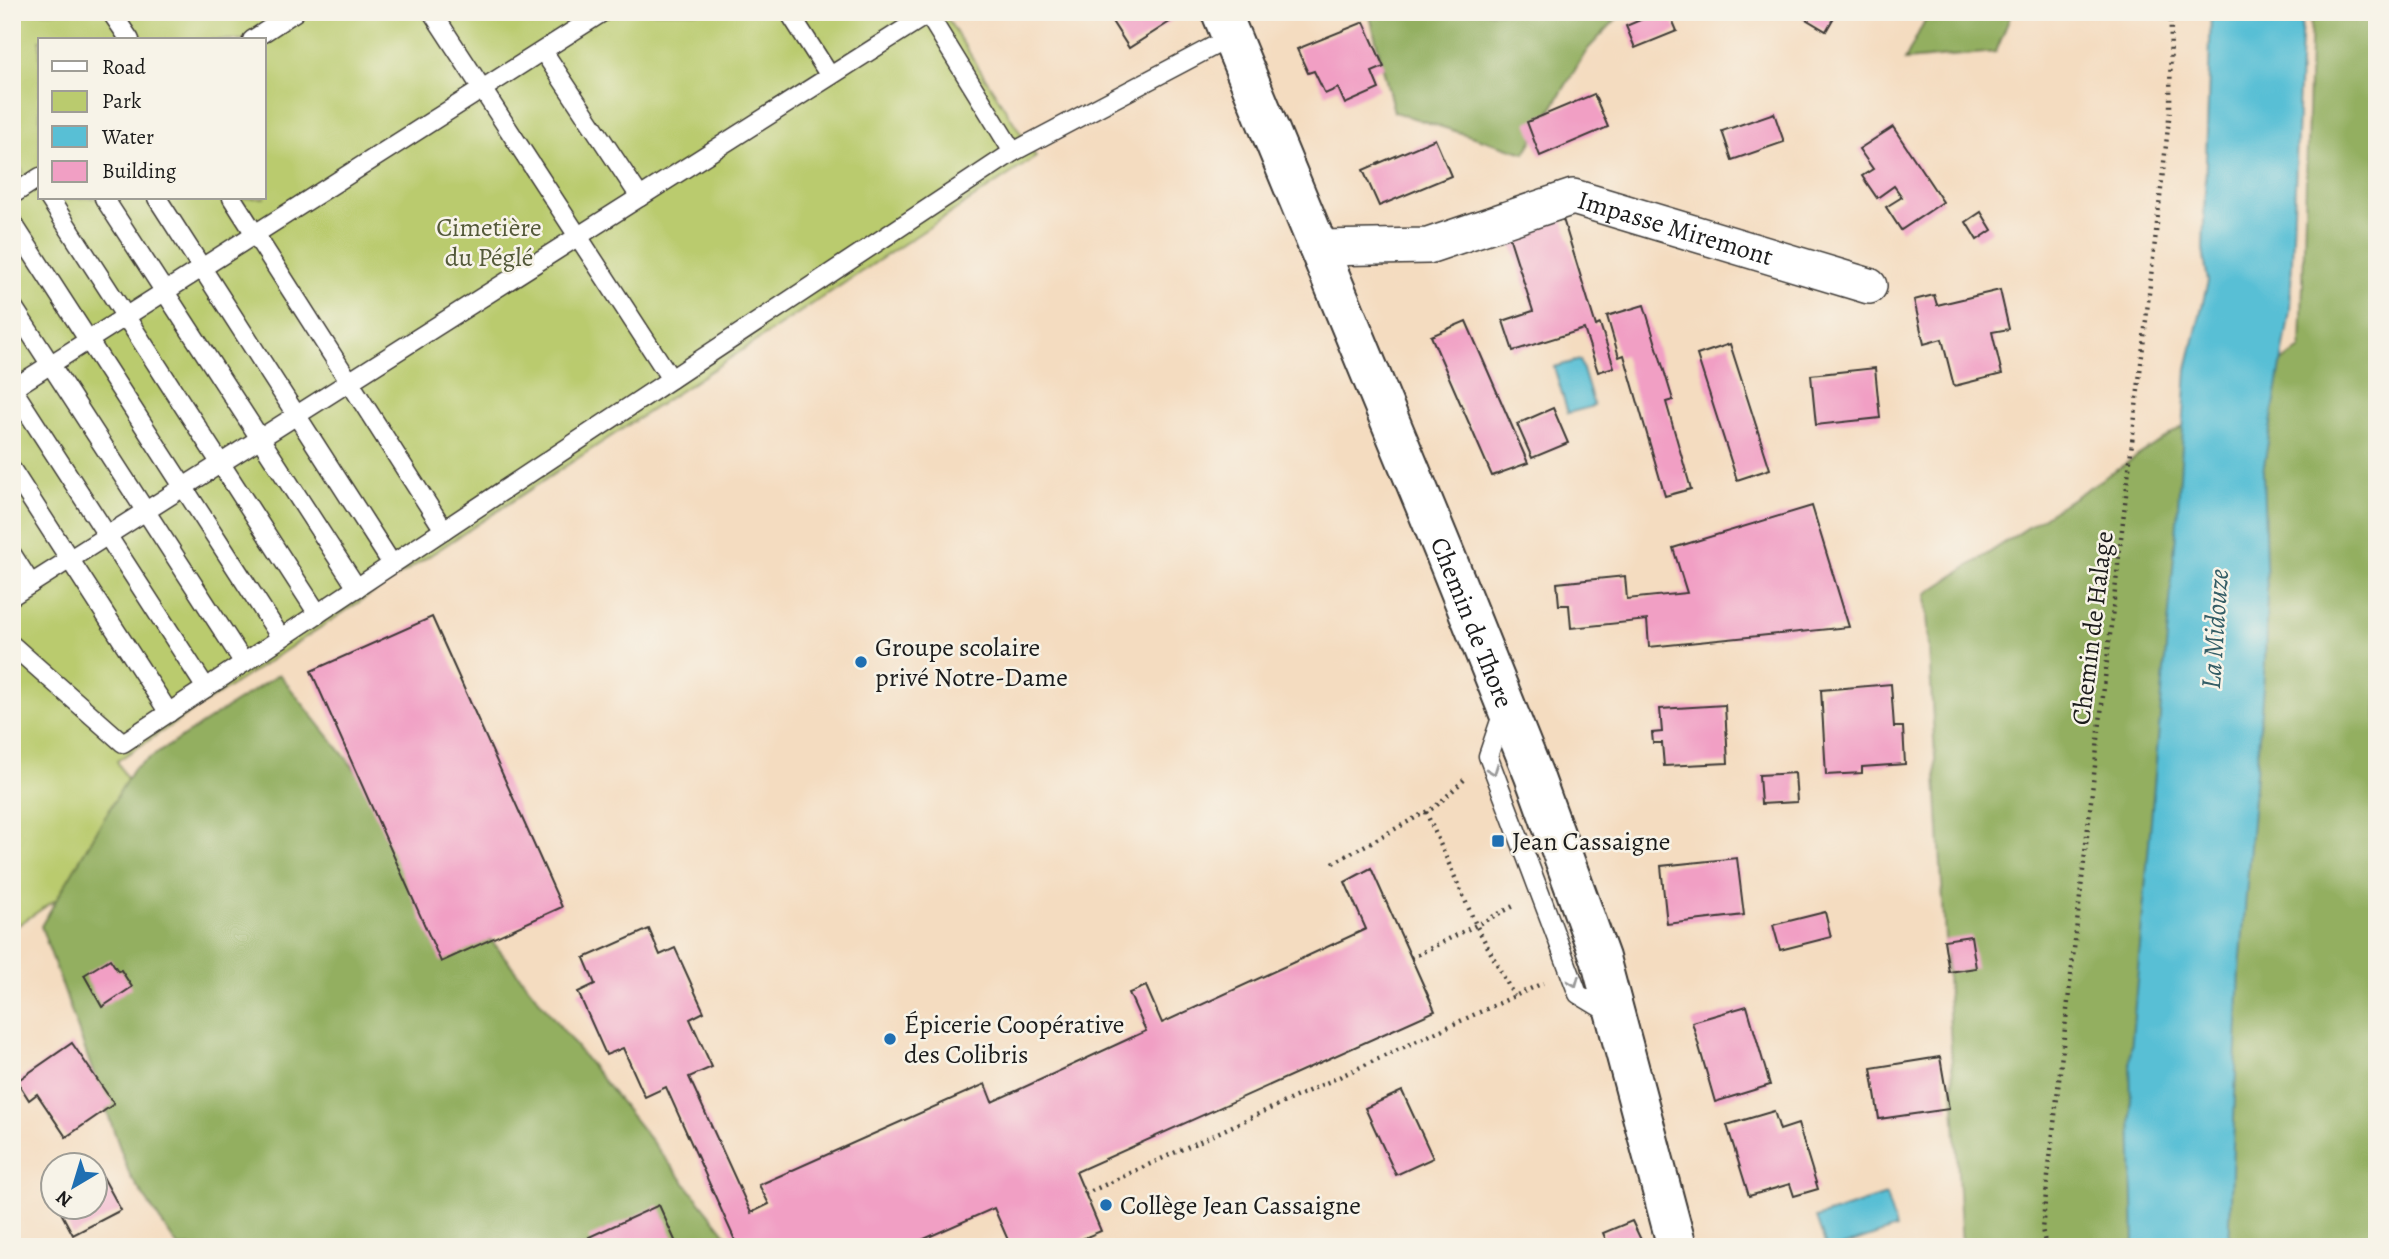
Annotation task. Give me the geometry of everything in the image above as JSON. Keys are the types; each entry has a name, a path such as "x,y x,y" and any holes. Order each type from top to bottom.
{"street":[{"name":"Chemin de Thore","path":"1226,25 1446,554 1534,776 1596,945 1677,1247"},
{"name":"Impasse Miremont","path":"1319,248 1428,246 1573,197 1869,286"}],"lane":[{"path":"111,12 129,38"},
{"path":"255,38 295,12"},
{"path":"432,12 671,379"},
{"path":"206,688 12,388 603,12"},
{"path":"789,12 830,76"},
{"path":"12,596 928,14 1013,152"},
{"path":"12,645 123,743 1013,152 1226,25"},
{"path":"543,51 640,197"},
{"path":"12,195 38,181"},
{"path":"50,200 318,614"},
{"path":"105,200 357,588"},
{"path":"159,200 392,564"},
{"path":"233,200 444,530"},
{"path":"12,222 281,638"},
{"path":"12,305 244,663"},
{"path":"12,471 169,713"},
{"path":"12,554 31,584"},
{"path":"1505,705 1488,756 1578,994 1616,1018"}],"path":[{"name":"Chemin de Halage","path":"2046,1247 2042,1229 2170,110 2171,12"},
{"path":"1333,863 1435,807 1488,756"},
{"path":"1426,812 1476,925 1514,996"},
{"path":"1411,958 1540,893"},
{"path":"1085,1194 1569,971"}],"green space":[{"name":"Cimetière du Péglé","path":"12,12 943,12 1036,157 117,761 156,832 12,929 12,179 23,172 12,154"},
{"path":"1369,12 1623,12 1587,50 1525,153 1394,112"},
{"path":"1929,12 2012,12 1996,52 1905,60"},
{"path":"2311,12 2377,12 2377,1247 1962,1247 1926,594 2301,349"},
{"path":"279,674 736,1247 178,1247 130,1176 41,926 133,769"}],"water":[{"name":"La Midouze","path":"2211,12 2302,12 2290,311 2263,472 2267,592 2265,662 2240,970 2229,1247 2134,1247 2130,1061 2177,521 2187,369 2208,281 2203,250"},
{"path":"1580,360 1594,406 1568,413 1554,367"},
{"path":"1886,1195 1896,1228 1840,1247 1826,1247 1816,1218"}],"building":[{"path":"1106,12 1173,12 1176,18 1129,48"},
{"path":"1659,12 1669,12 1677,31 1635,48 1626,26"},
{"path":"1794,12 1837,12 1826,31"},
{"path":"1364,22 1384,67 1372,72 1379,89 1345,104 1338,88 1325,94 1314,71 1308,73 1297,49"},
{"path":"1594,94 1608,127 1540,156 1527,122"},
{"path":"1774,113 1784,142 1732,160 1722,131"},
{"path":"1893,127 1943,202 1901,230 1886,207 1902,197 1894,186 1877,198 1862,176 1873,169 1859,149"},
{"path":"1435,139 1451,176 1379,206 1363,170"},
{"path":"1981,212 1992,230 1977,240 1966,222"},
{"path":"1563,219 1596,326 1600,324 1614,367 1598,372 1584,329 1513,351 1503,321 1533,311 1509,236"},
{"path":"2000,290 2009,329 1992,332 2002,374 1954,386 1942,339 1924,344 1914,300 1934,295 1937,305"},
{"path":"1644,305 1673,400 1666,402 1691,489 1665,496 1624,355 1619,357 1607,316"},
{"path":"1466,321 1528,463 1492,476 1431,336"},
{"path":"1730,344 1770,469 1737,480 1697,355"},
{"path":"1875,368 1880,418 1816,425 1811,375"},
{"path":"1553,408 1568,443 1532,458 1517,424"},
{"path":"1812,506 1849,627 1649,647 1647,620 1571,628 1569,605 1559,605 1557,583 1625,576 1627,599 1687,593 1673,548"},
{"path":"432,617 562,907 441,962 311,671"},
{"path":"1891,684 1894,727 1903,727 1905,764 1862,767 1862,773 1826,775 1821,690"},
{"path":"1725,705 1728,763 1664,766 1662,743 1653,743 1652,733 1662,732 1660,709"},
{"path":"1795,773 1797,802 1761,804 1759,775"},
{"path":"1737,858 1744,915 1667,924 1661,866"},
{"path":"1371,868 1435,1011 1076,1172 1101,1231 1070,1244 1071,1247 1011,1247 994,1208 906,1247 738,1247 666,1087 645,1097 623,1048 606,1055 578,992 595,984 584,958 649,929 660,955 675,948 704,1012 690,1019 712,1067 689,1077 751,1213 769,1204 759,1185 985,1084 992,1102 1146,1031 1129,993 1146,986 1162,1023 1366,929 1345,882"},
{"path":"1825,912 1831,937 1780,950 1773,925"},
{"path":"1971,936 1976,968 1949,972 1944,940"},
{"path":"110,959 132,987 102,1007 84,975"},
{"path":"1747,1006 1770,1085 1715,1102 1692,1022"},
{"path":"72,1043 114,1104 66,1137 37,1094 29,1100 17,1081"},
{"path":"1940,1057 1949,1109 1879,1119 1871,1068"},
{"path":"1402,1091 1433,1158 1396,1175 1365,1108"},
{"path":"1774,1111 1780,1130 1798,1124 1818,1189 1794,1196 1790,1184 1749,1196 1727,1125"},
{"path":"108,1186 121,1210 108,1217"},
{"path":"659,1205 678,1247 593,1247 589,1237"},
{"path":"65,1220 102,1220 73,1235"},
{"path":"1632,1221 1643,1244 1637,1247 1609,1247 1603,1233"}],"place":[{"name":"Groupe scolaire privé Notre-Dame","path":"861,662"},
{"name":"Jean Cassaigne","path":"1498,841"},
{"name":"Épicerie Coopérative des Colibris","path":"890,1039"},
{"name":"Collège Jean Cassaigne","path":"1106,1205"}]}
